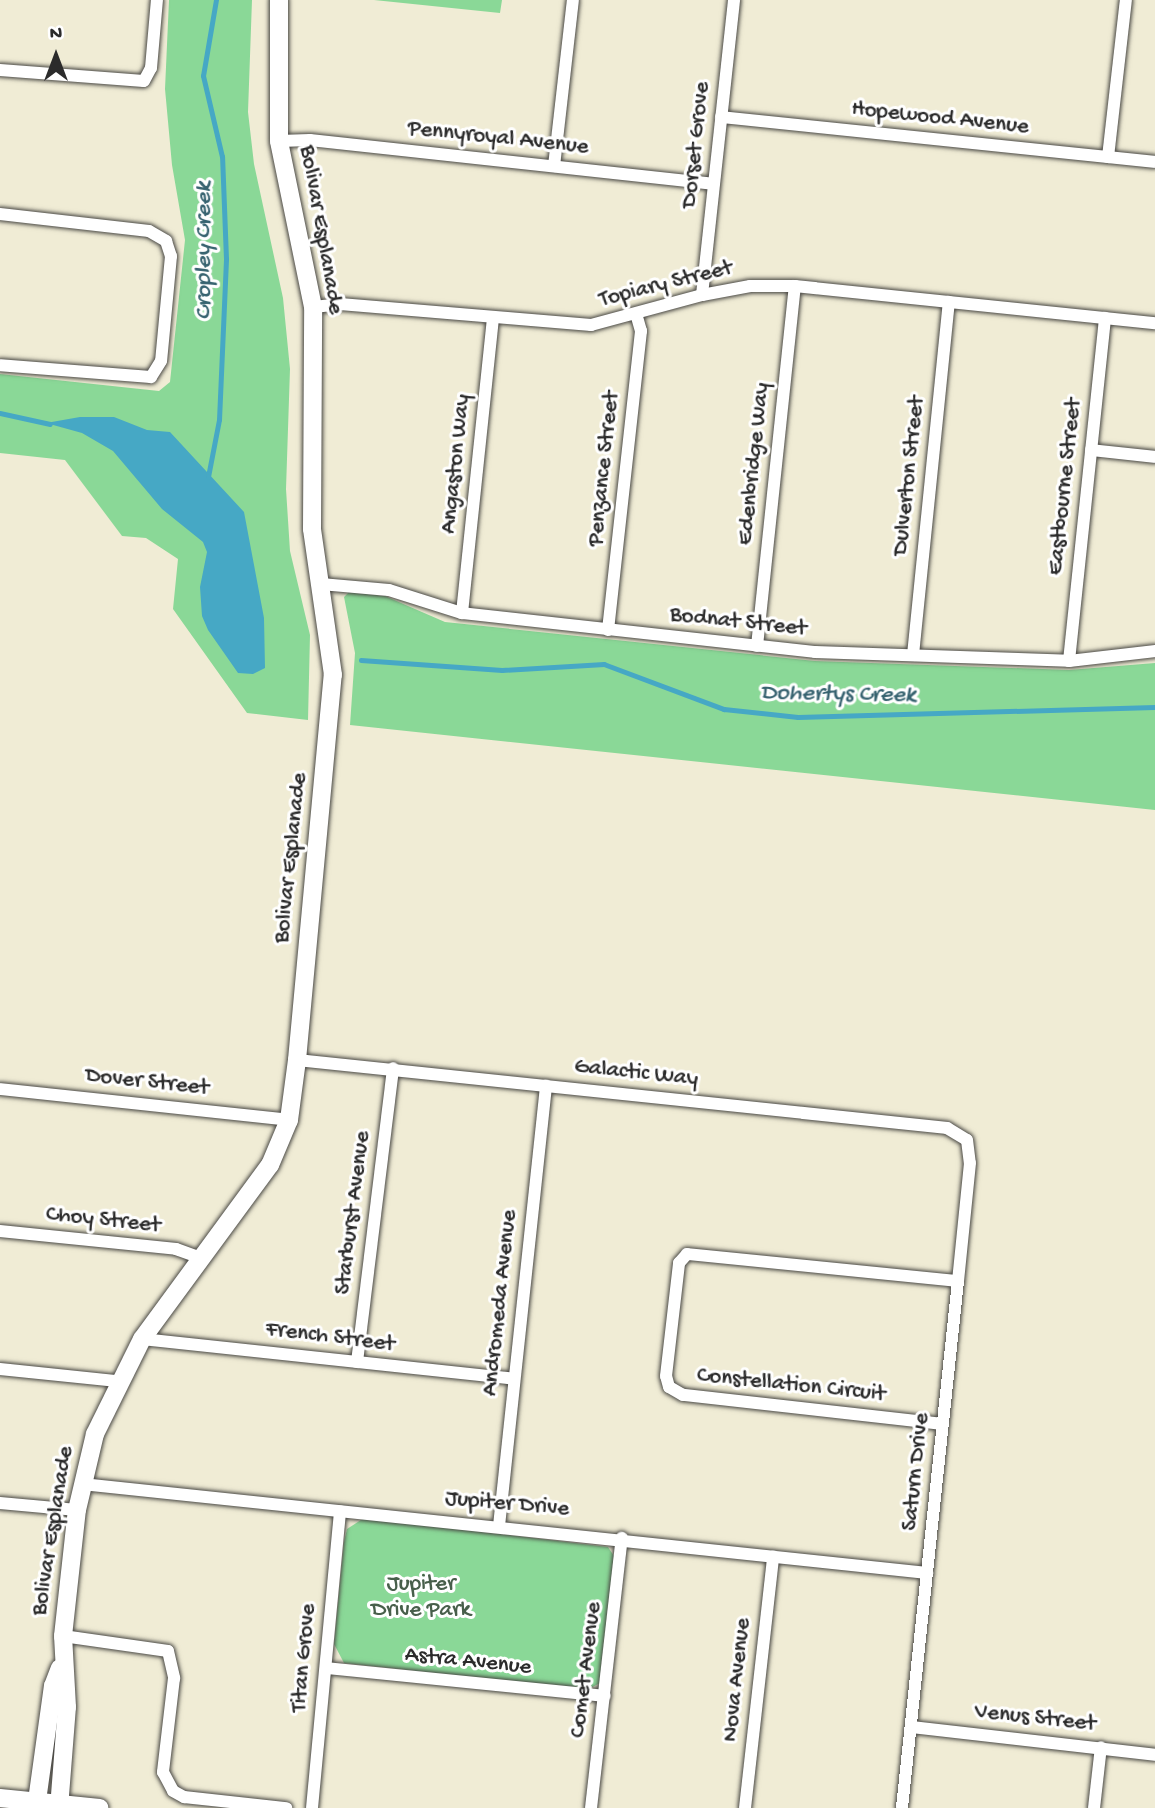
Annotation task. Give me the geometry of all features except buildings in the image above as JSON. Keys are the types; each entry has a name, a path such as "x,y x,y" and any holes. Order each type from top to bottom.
{"street":[{"path":"0,70 144,81 150,68 157,0"},
{"name":"Bolivar Esplanade","path":"59,1806 67,1707 61,1665 63,1636 77,1510 94,1434 117,1381 142,1339 270,1165 289,1119 297,1060 332,700 331,645 312,529 313,307 279,141 279,0"},
{"path":"554,166 573,0"},
{"name":"Dorset Grove","path":"702,295 734,0"},
{"path":"1108,157 1122,0"},
{"name":"Hopewood Avenue","path":"721,117 1155,162"},
{"name":"Pennyroyal Avenue","path":"279,141 310,140 713,184"},
{"path":"0,214 149,231 166,241 171,256 161,361 155,375 141,380 0,365"},
{"name":"Topiary Street","path":"313,307 340,304 493,320 591,324 702,295 750,286 795,286 1155,323"},
{"name":"Edenbridge Way","path":"757,646 795,286"},
{"name":"Dulverton Street","path":"913,655 949,302"},
{"name":"Penzance Street","path":"608,630 641,331 636,314"},
{"name":"Eastbourne Street","path":"1069,661 1105,318"},
{"name":"Angaston Way","path":"462,613 493,320"},
{"path":"1091,450 1155,457"},
{"name":"Bodnat Street","path":"321,584 379,588 462,613 757,646 1069,661 1155,651"},
{"name":"Galactic Way","path":"297,1060 947,1128 967,1140"},
{"name":"Starburst Avenue","path":"357,1362 393,1069"},
{"name":"Andromeda Avenue","path":"499,1525 546,1085"},
{"name":"Dover Street","path":"0,1089 289,1119"},
{"name":"Saturn Drive","path":"902,1808 970,1163 967,1140"},
{"name":"Choy Street","path":"0,1231 176,1249 201,1258"},
{"name":"Constellation Circuit","path":"943,1424 683,1395 674,1392 667,1380 669,1350 679,1263 693,1253 958,1281"},
{"name":"French Street","path":"142,1339 513,1379"},
{"path":"0,1369 117,1381"},
{"name":"Jupiter Drive","path":"82,1484 499,1525 927,1573"},
{"path":"0,1503 77,1510"},
{"name":"Titan Grove","path":"312,1808 340,1511"},
{"name":"Comet Avenue","path":"591,1808 622,1538"},
{"name":"Nova Avenue","path":"745,1808 773,1556"},
{"path":"63,1636 162,1647 169,1654 174,1678 163,1772 170,1788 190,1803 286,1808"},
{"name":"Bolivar Esplanade","path":"36,1804 53,1686 61,1665"},
{"name":"Astra Avenue","path":"326,1668 605,1696"},
{"name":"Venus Street","path":"911,1727 1155,1755"},
{"path":"1094,1808 1101,1747"},
{"path":"0,1798 36,1804 100,1808"}],"green space":[{"path":"169,0 252,0 248,112 254,164 283,298 290,369 286,489 290,551 310,635 308,720 247,713 173,609 178,559 146,538 122,536 65,460 0,453 0,374 159,391 170,382 185,240 172,165 165,89"},
{"path":"374,0 502,0 500,13"},
{"path":"349,592 385,596 445,622 815,661 1069,670 1155,663 1155,810 350,725 355,653 344,597"},
{"name":"Jupiter Drive Park","path":"364,1518 608,1547 614,1556 600,1683 587,1690 344,1663 334,1644 344,1542 347,1529"}],"water":[{"path":"80,417 114,417 147,430 170,432 244,512 264,618 265,668 253,674 238,673 208,630 202,616 200,587 207,552 203,542 162,509 113,451 82,433 46,423"}],"waterway":[{"name":"Cropley Creek","path":"208,477 219,420 226,259 222,157 203,76 216,0"},
{"name":"Dohertys Creek","path":"0,413 50,424"},
{"name":"Dohertys Creek","path":"361,660 502,670 604,664 724,709 798,717 1155,707"}]}
